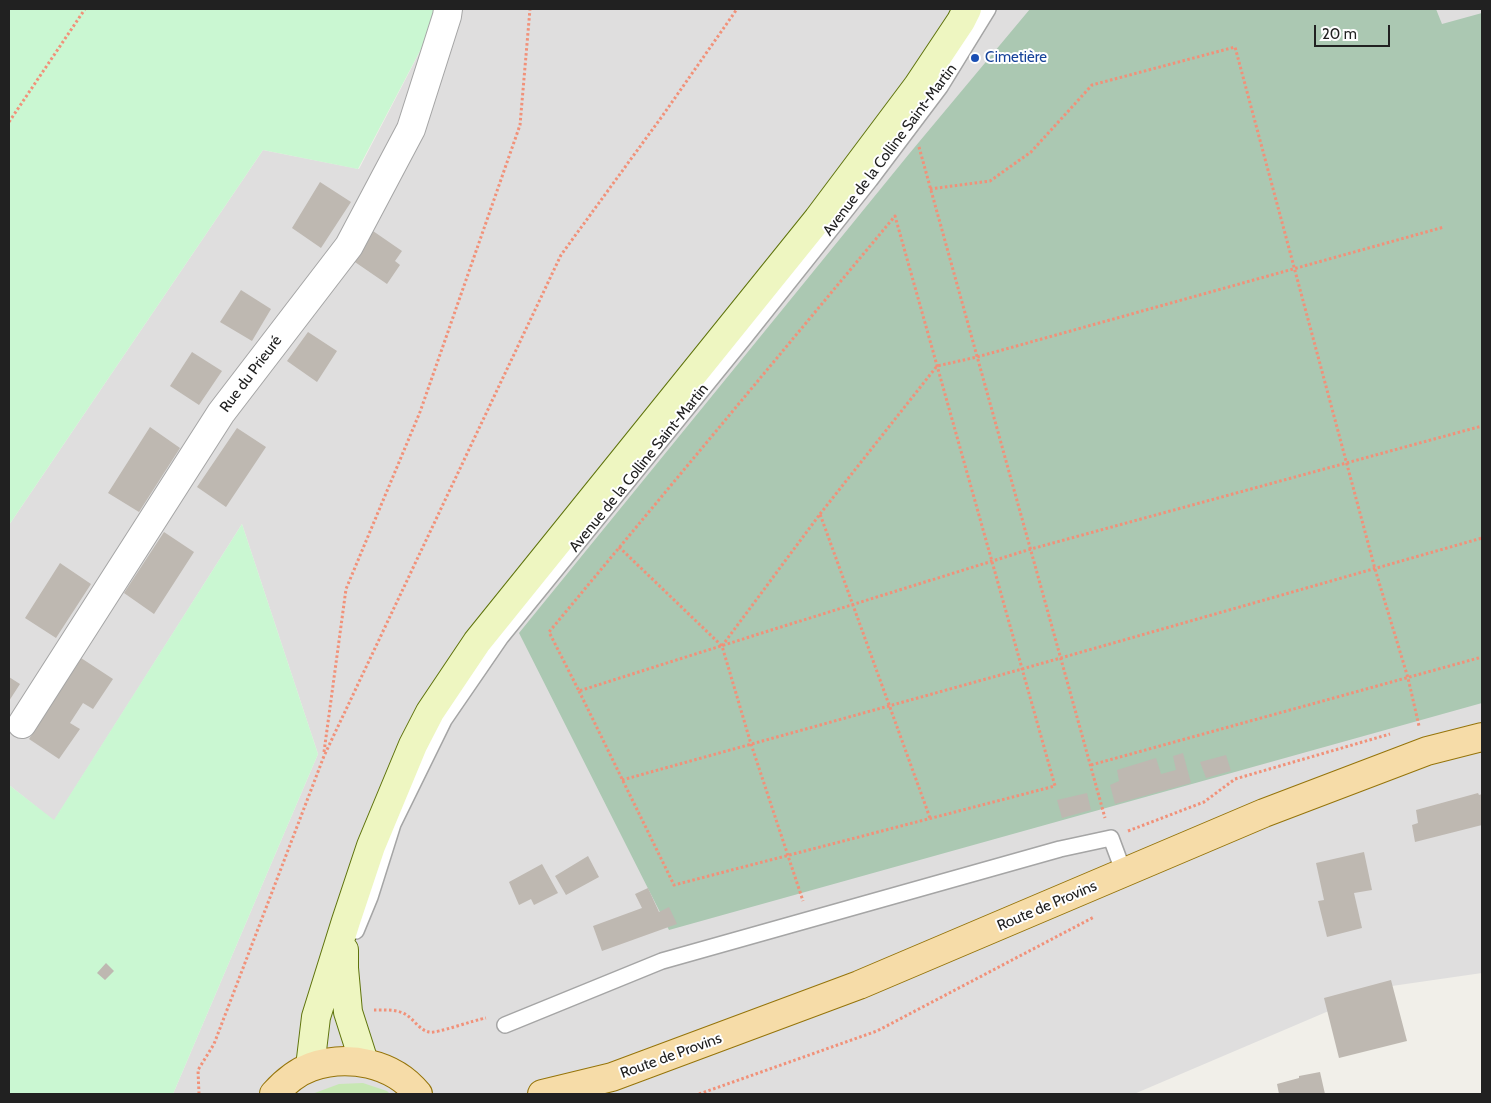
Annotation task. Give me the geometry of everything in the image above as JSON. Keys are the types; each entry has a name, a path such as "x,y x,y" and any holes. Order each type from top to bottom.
{"main road":[{"name":"Route de Provins","path":"612,1077 859,985 1264,813 1423,738 1482,737"},
{"path":"274,1094 286,1081 310,1067 337,1061 364,1062 390,1071 412,1087 418,1094"},
{"path":"542,1094 612,1077"},
{"path":"580,1094 612,1077"}],"street":[{"name":"Rue du Prieuré","path":"22,724 221,413 348,246 410,129 448,9"},
{"name":"Avenue de la Colline Saint-Martin","path":"310,1067 316,1017 371,846 413,745 430,712 477,642 818,219 912,94 967,9"},
{"name":"Avenue de la Colline Saint-Martin","path":"346,921 344,957 348,1012 364,1062"}],"lane":[{"name":"Avenue de la Colline Saint-Martin","path":"344,957 370,897 393,824 444,720 501,637 746,337 870,180 940,86 988,9"},
{"path":"506,1025 662,961 1050,852 1111,838 1124,873"}],"path":[{"path":"9,122 85,9"},
{"path":"324,756 346,589 420,412 520,125 530,9"},
{"path":"199,1094 198,1070 214,1044 324,756 561,255 737,9"},
{"path":"930,189 990,181 1031,152 1092,85 1235,47 1375,569 1408,678 1423,738"},
{"path":"918,145 1111,838 1204,802 1235,779 1392,734"},
{"path":"895,216 1055,786 674,885 549,632 619,547 895,216"},
{"path":"722,646 820,514 936,366 977,358 1444,227"},
{"path":"579,691 1030,549 1482,426"},
{"path":"820,514 930,818"},
{"path":"622,780 1482,538"},
{"path":"619,547 722,646 751,744 810,920"},
{"path":"1091,766 1482,657"},
{"path":"1410,728 1423,738"},
{"path":"699,1094 877,1031 1102,912"},
{"path":"348,1012 396,1011 405,1014 422,1030 432,1033 472,1020 486,1018 506,1025"}],"shaded area":[{"path":"442,9 1482,9 1482,973 1385,987 1134,1094 173,1094 318,754 242,524 54,821 9,785 9,525 263,150 359,169"}],"green space":[{"path":"9,9 442,9 358,169 263,150 9,525"},
{"path":"1030,9 1436,9 1442,24 1482,13 1482,703 669,930 519,633 909,154"},
{"path":"242,524 318,754 173,1094 9,1094 9,785 54,820"},
{"path":"363,1083 387,1091 390,1094 312,1094 339,1084"}],"building":[{"path":"320,182 351,202 321,248 292,228"},
{"path":"373,231 402,251 395,261 400,265 387,284 352,260"},
{"path":"241,290 271,309 252,341 220,322"},
{"path":"308,332 337,351 317,382 287,361"},
{"path":"192,352 222,371 199,405 170,386"},
{"path":"150,427 180,448 139,512 108,493"},
{"path":"237,428 266,447 226,507 197,487"},
{"path":"164,532 194,552 154,614 124,593"},
{"path":"60,563 91,584 56,638 25,618"},
{"path":"81,658 113,679 93,709 83,703 70,723 80,729 59,759 29,739"},
{"path":"9,677 20,684 9,701"},
{"path":"1183,753 1191,783 1115,804 1110,785 1119,781 1117,770 1156,758 1161,774 1176,770 1173,756"},
{"path":"1226,755 1231,771 1206,778 1200,762"},
{"path":"1087,793 1091,810 1062,818 1057,800"},
{"path":"1478,793 1479,795 1482,794 1482,825 1415,842 1412,825 1418,823 1416,810"},
{"path":"1364,852 1372,890 1354,893 1362,928 1327,937 1318,901 1324,900 1316,863"},
{"path":"588,856 599,877 566,895 555,876"},
{"path":"542,864 558,893 534,905 531,899 519,905 509,882"},
{"path":"648,888 659,912 669,907 677,924 602,951 593,926 642,908 635,894"},
{"path":"106,963 114,971 105,980 97,973"},
{"path":"1391,980 1407,1041 1339,1058 1324,998"},
{"path":"1320,1072 1325,1094 1279,1094 1277,1084 1299,1078 1299,1076"}],"place":[{"name":"Cimetière","path":"975,58"}]}
